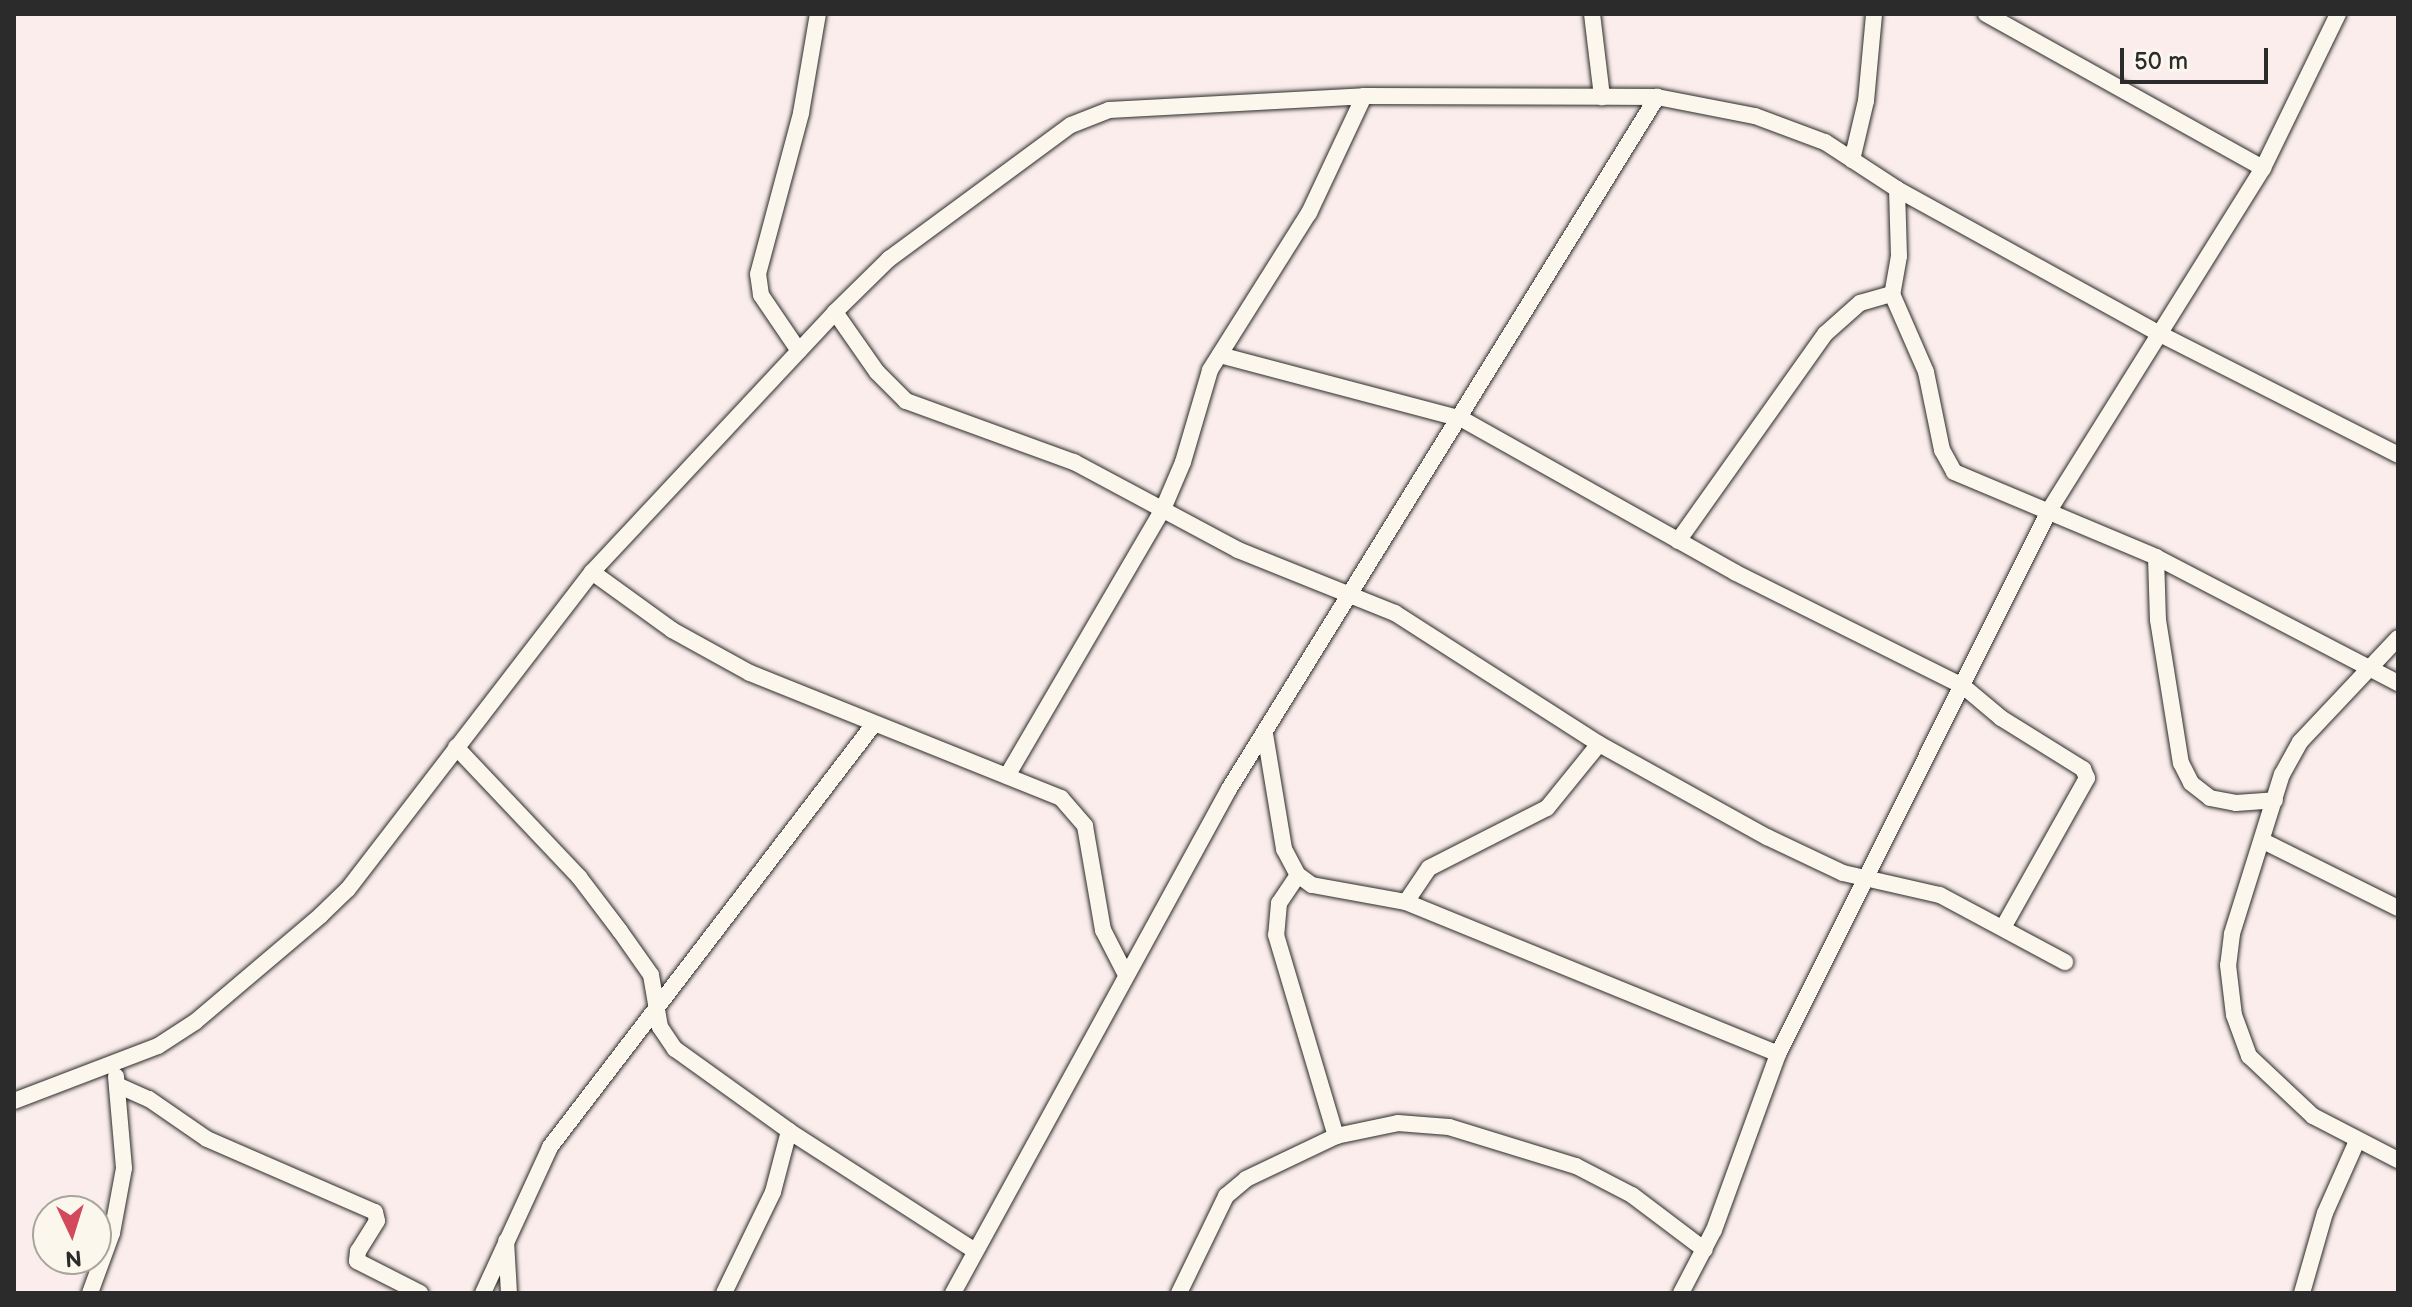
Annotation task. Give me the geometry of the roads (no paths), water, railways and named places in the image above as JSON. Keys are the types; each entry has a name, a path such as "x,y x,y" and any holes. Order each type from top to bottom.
{"street":[{"path":"799,351 761,295 758,274 801,113 818,14"},
{"path":"1592,14 1602,97"},
{"path":"1852,160 1866,101 1874,14"},
{"path":"1986,14 2263,168"},
{"path":"1681,1293 1705,1250 1778,1054 1868,880 2050,509 2263,168 2338,14"},
{"path":"1007,776 1163,509 1183,462 1203,388 1220,355 1309,213 1364,96"},
{"path":"14,1101 115,1067 195,1022 348,889 592,572 835,312 889,259 1071,125 1109,110 1364,96 1657,97 1755,116 1825,142 1897,189 2160,334 2398,455"},
{"path":"953,1293 1125,973 1346,593 1462,419 1657,97"},
{"path":"1897,189 1899,256 1892,294 1926,372 1948,466 2156,557 2398,683"},
{"path":"1678,541 1825,334 1860,303 1892,294"},
{"path":"835,312 877,372 906,401 1074,462 1238,550 1395,613 1599,744 1804,856 1868,880 1940,895 2004,926 2065,962"},
{"path":"1220,355 1462,419 1678,541 1963,686 2001,718 2086,773 2004,926"},
{"path":"2156,557 2158,620 2181,763 2191,783 2210,798 2236,803 2275,800"},
{"path":"592,572 672,630 738,667 1061,798 1078,813 1085,826 1103,930 1125,973"},
{"path":"2398,638 2300,742 2275,800 2265,842 2232,934 2228,965 2234,1015 2249,1056 2313,1116 2398,1160"},
{"path":"483,1293 506,1235 550,1147 599,1077 656,1012 874,724"},
{"path":"1265,734 1284,849 1298,875 1312,885 1351,895 1406,902 1778,1054"},
{"path":"1406,902 1429,868 1547,808 1599,744"},
{"path":"456,747 579,877 620,931 651,975 656,1012 675,1049 789,1131 974,1250"},
{"path":"2265,842 2398,908"},
{"path":"1298,875 1279,903 1276,935 1336,1136"},
{"path":"90,1293 112,1233 124,1168 115,1067"},
{"path":"117,1085 149,1099 207,1139 375,1212 377,1221 358,1251 357,1261 420,1293"},
{"path":"1179,1293 1226,1196 1290,1154 1336,1136 1398,1123 1449,1127 1532,1150 1632,1195 1705,1250"},
{"path":"724,1293 773,1192 789,1131"},
{"path":"2302,1293 2325,1213 2357,1141"},
{"path":"506,1235 509,1293"}]}
